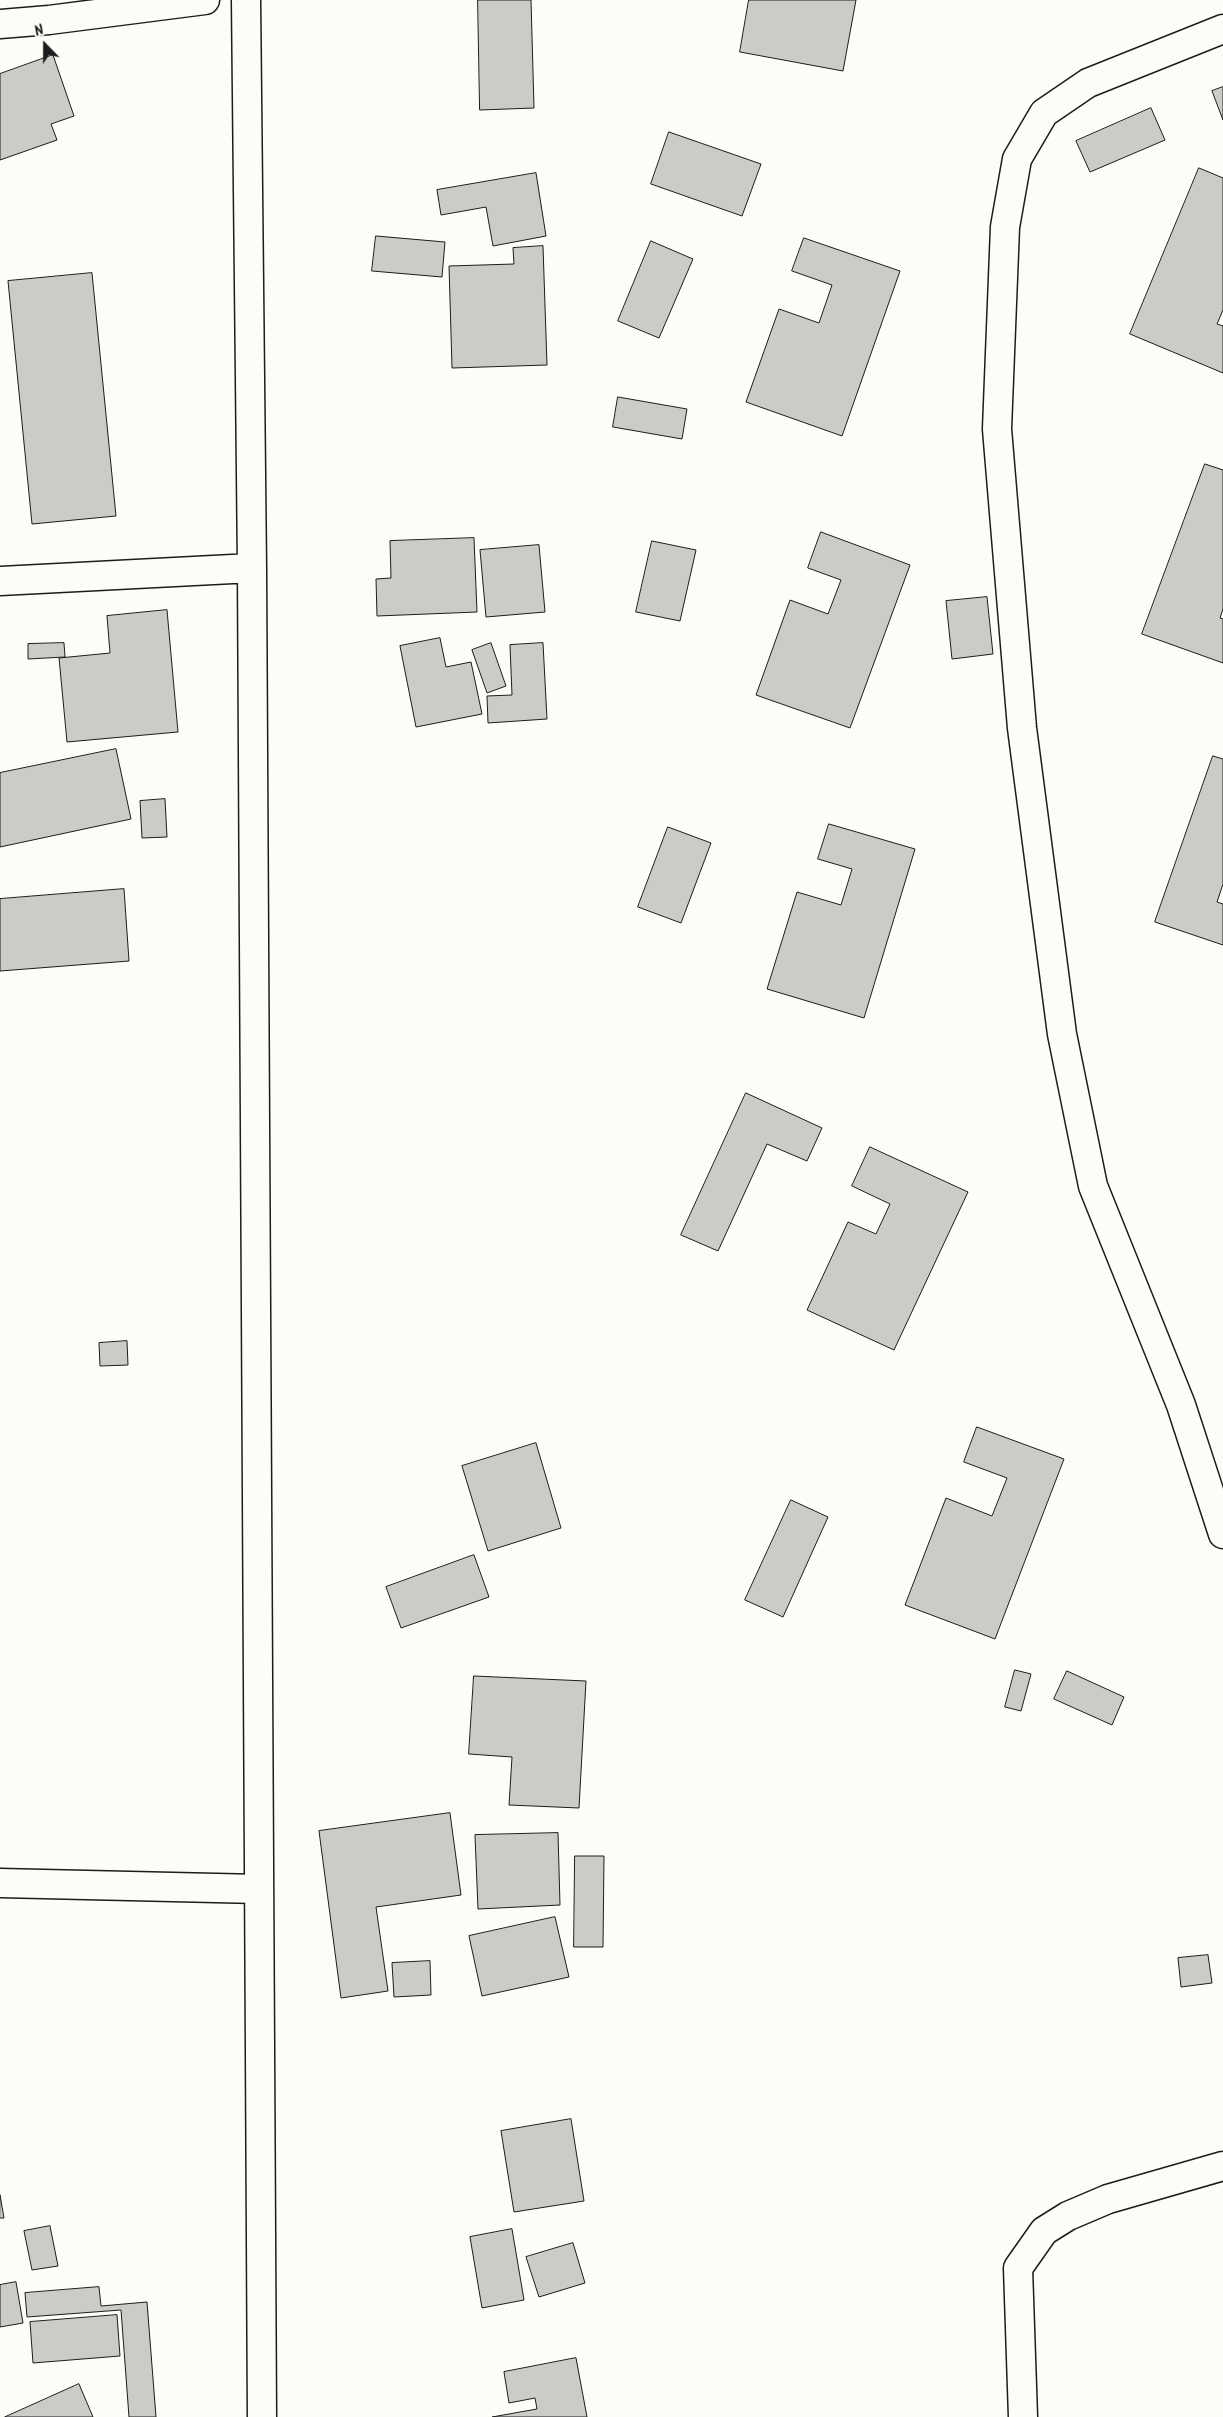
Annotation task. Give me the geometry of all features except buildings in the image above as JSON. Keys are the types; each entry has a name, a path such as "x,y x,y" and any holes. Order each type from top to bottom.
{"street":[{"path":"0,24 49,20 204,0"},
{"path":"246,0 252,568 262,2417"},
{"path":"1223,29 1088,83 1044,113 1017,159 1005,227 997,429 1022,728 1062,1034 1092,1186 1181,1405 1223,1534"},
{"path":"0,581 252,568"},
{"path":"0,1883 259,1889"},
{"path":"1024,2417 1018,2268 1044,2231 1068,2216 1108,2199 1223,2166"}]}
